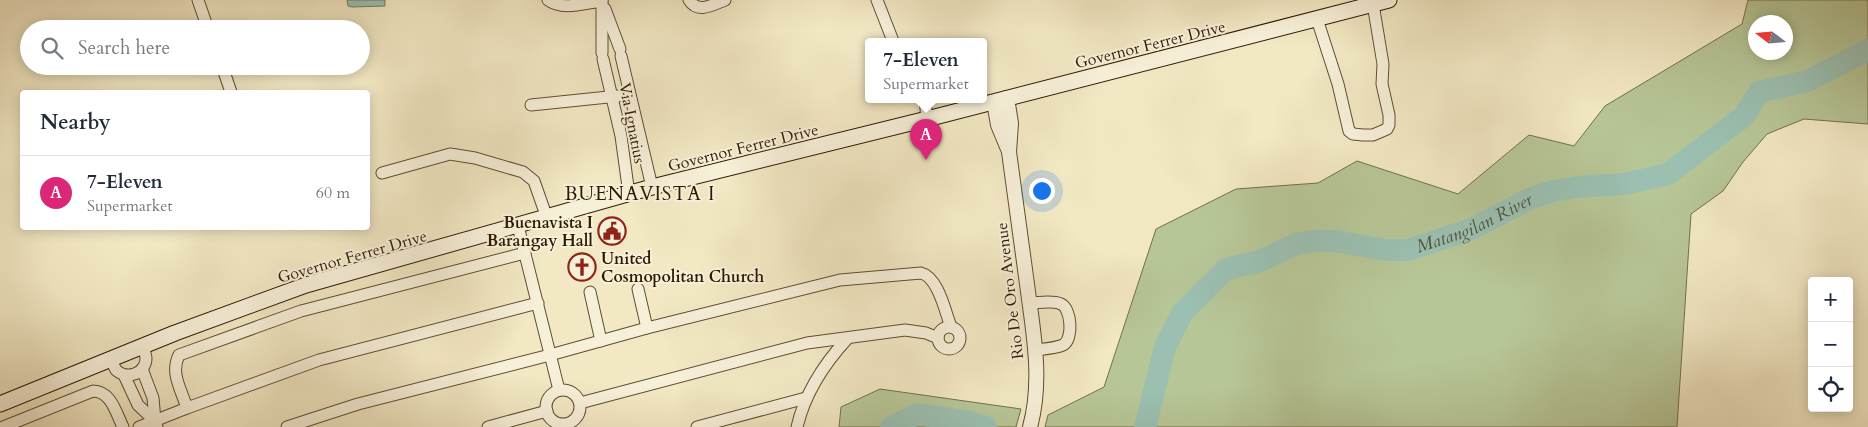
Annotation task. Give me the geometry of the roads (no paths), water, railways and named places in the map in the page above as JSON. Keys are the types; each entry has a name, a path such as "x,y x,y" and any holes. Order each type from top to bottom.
{"main road":[{"name":"Governor Ferrer Drive","path":"0,404 219,316 306,285 629,194 927,120 1389,0"}],"street":[{"path":"198,0 205,20"},
{"path":"548,0 555,5 564,6 602,0"},
{"name":"Via Ignatius","path":"602,0 620,52 652,188"},
{"name":"Via Ignatius","path":"602,0 603,56 621,136 629,194"},
{"path":"689,0 693,6 706,8 725,0"},
{"path":"877,0 891,38"},
{"path":"1317,19 1338,84 1349,131 1353,134 1373,134 1387,129 1389,125 1389,115 1382,84 1383,64 1374,4"},
{"path":"225,75 231,90"},
{"path":"531,104 630,94"},
{"name":"Rio De Oro Avenue","path":"1001,100 1012,123 1009,152 1036,350 1036,389 1034,412 1030,427"},
{"path":"925,103 927,120"},
{"path":"621,136 640,132"},
{"path":"382,173 450,154 476,158 523,172 534,181 547,218"},
{"path":"518,226 559,390"},
{"path":"187,408 175,374 174,365 179,355 301,311 525,253"},
{"path":"287,427 358,404 647,328 840,280 921,273 930,277 934,282 951,327 958,332 960,337 956,346 952,348 942,347 938,338 926,333 905,330 807,343 580,403"},
{"path":"638,289 647,328"},
{"path":"590,292 601,341"},
{"path":"1030,304 1055,302 1062,304 1065,306 1070,322 1070,332 1067,340 1062,345 1036,350"},
{"path":"139,427 156,424 187,408 319,360 538,303"},
{"path":"938,338 942,329 951,327"},
{"path":"797,427 806,398 822,370 847,339"},
{"path":"124,375 134,375 142,369 146,358 143,347"},
{"path":"111,359 115,369 124,375 138,405 156,424"},
{"path":"142,369 153,398 156,424"},
{"path":"3,427 93,390 108,397 122,427"},
{"path":"559,390 572,392 580,403 577,416 567,425 552,420 547,411 549,398 559,390"},
{"path":"696,427 806,398"},
{"path":"488,427 547,411"}],"waterway":[{"name":"Matangilan River","path":"1145,427 1165,347 1182,313 1226,269 1260,261 1296,244 1313,241 1335,241 1386,250 1408,250 1472,229 1529,199 1553,191 1578,187 1624,184 1668,174 1744,116 1759,92 1808,81 1868,50"},
{"name":"Matangilan River","path":"891,427 917,414 970,422 986,427"}],"place":[{"name":"7-Eleven","path":"926,160"},
{"name":"Buenavista I Barangay Hall","path":"612,231"},
{"name":"United Cosmopolitan Church","path":"582,267"}],"district":[{"name":"BUENAVISTA I","path":"640,193"}]}
